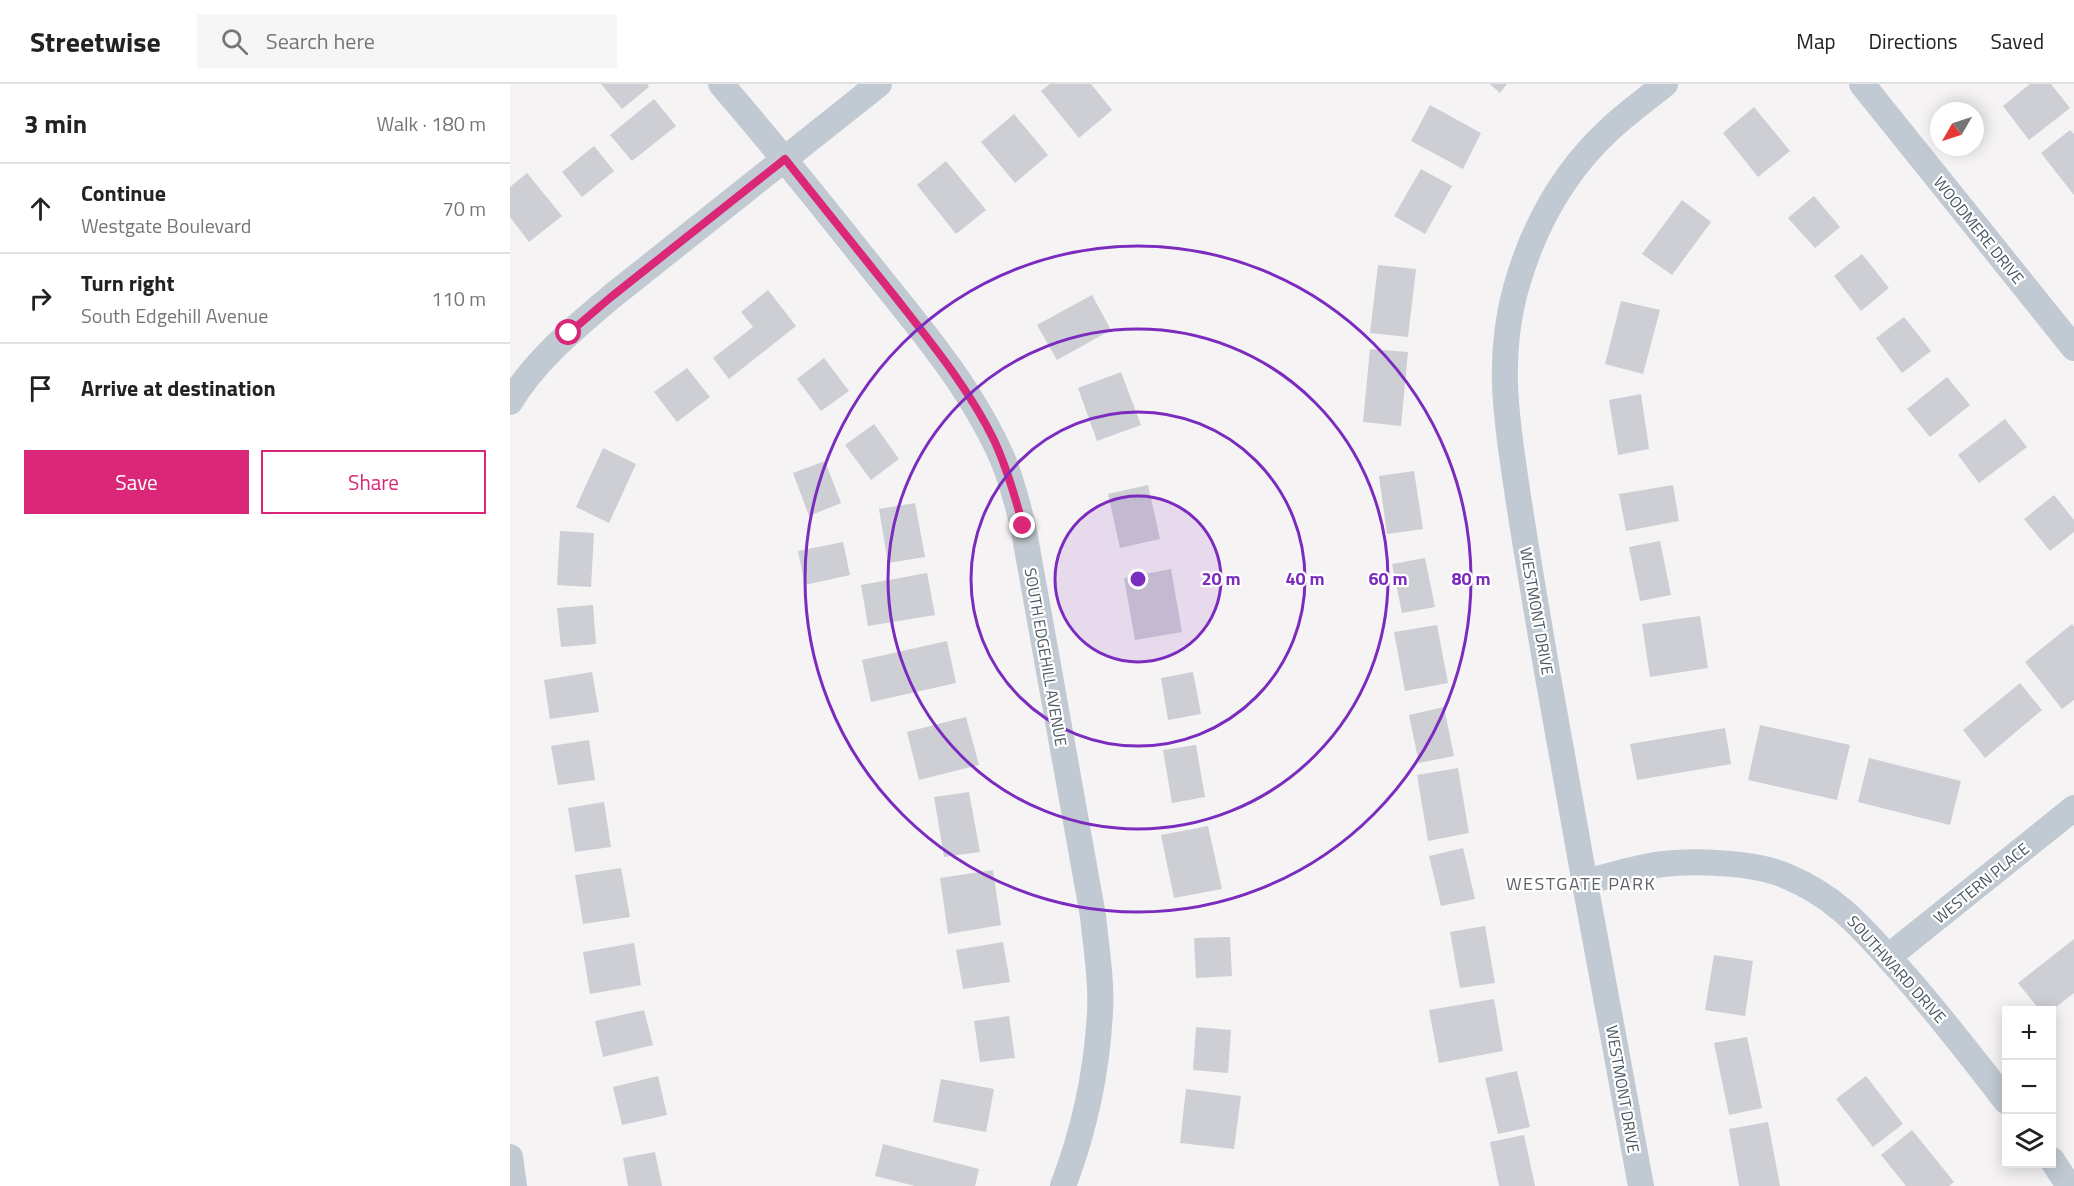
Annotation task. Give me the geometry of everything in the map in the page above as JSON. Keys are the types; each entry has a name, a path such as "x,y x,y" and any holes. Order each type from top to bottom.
{"street":[{"name":"SOUTH EDGEHILL AVENUE","path":"721,84 785,159 925,334 959,382 992,437 1014,491 1023,526 1089,893 1098,965 1100,1011 1089,1101 1063,1186"},
{"path":"510,402 530,372 569,333 879,84"},
{"name":"WESTMONT DRIVE","path":"1641,1186 1532,585 1504,396 1506,337 1516,288 1536,232 1550,204 1590,149 1612,127 1665,84"},
{"name":"WOODMERE DRIVE","path":"1863,84 2074,348"},
{"name":"WESTERN PLACE","path":"1888,957 2074,808"},
{"name":"SOUTHWARD DRIVE","path":"1585,882 1656,865 1675,863 1735,864 1783,874 1808,885 1857,921 1927,1000 2002,1095"},
{"path":"510,1157 514,1186"},
{"path":"2056,1166 2069,1186"}],"building":[{"path":"601,84 647,84 649,87 622,109"},
{"path":"1050,84 1091,84 1112,110 1079,138 1041,91"},
{"path":"1490,84 1507,84 1500,93"},
{"path":"2030,84 2051,84 2070,108 2029,140 2003,106"},
{"path":"654,99 676,126 632,161 610,135"},
{"path":"1430,105 1481,133 1463,169 1411,141"},
{"path":"1754,107 1790,151 1758,177 1723,133"},
{"path":"1014,114 1048,155 1015,183 981,142"},
{"path":"2070,130 2074,134 2074,195 2041,153"},
{"path":"594,146 614,171 582,197 562,172"},
{"path":"946,161 986,210 956,234 917,185"},
{"path":"1421,169 1452,186 1425,234 1394,216"},
{"path":"527,173 562,216 529,242 510,217 510,187"},
{"path":"1814,196 1840,227 1815,248 1788,218"},
{"path":"1682,200 1711,222 1672,275 1642,254"},
{"path":"1862,254 1889,288 1861,311 1834,276"},
{"path":"1378,265 1416,269 1408,337 1370,333"},
{"path":"768,290 796,326 729,379 713,358 753,327 741,312"},
{"path":"1092,295 1111,330 1057,360 1037,325"},
{"path":"1621,301 1660,310 1643,374 1605,364"},
{"path":"1904,317 1931,351 1902,373 1876,338"},
{"path":"1370,349 1408,352 1401,426 1363,422"},
{"path":"824,358 849,391 821,411 797,379"},
{"path":"687,368 710,397 677,422 654,392"},
{"path":"1121,372 1141,425 1097,441 1078,388"},
{"path":"1947,377 1970,405 1930,437 1907,409"},
{"path":"1641,394 1649,449 1618,455 1609,400"},
{"path":"2005,419 2027,447 1979,483 1958,455"},
{"path":"874,424 899,459 871,480 845,445"},
{"path":"603,448 636,464 609,523 576,507"},
{"path":"825,461 841,503 809,516 793,473"},
{"path":"1414,471 1423,529 1387,534 1379,476"},
{"path":"1148,485 1160,539 1120,548 1108,494"},
{"path":"1673,485 1679,521 1626,531 1619,494"},
{"path":"2054,495 2074,520 2074,532 2050,551 2024,519"},
{"path":"915,503 925,557 888,563 879,509"},
{"path":"560,531 594,533 591,587 557,585"},
{"path":"1660,541 1671,595 1640,601 1629,547"},
{"path":"843,542 850,575 805,585 798,551"},
{"path":"1425,558 1435,607 1402,613 1392,564"},
{"path":"1171,569 1182,632 1135,640 1124,578"},
{"path":"927,573 935,615 868,626 861,585"},
{"path":"593,605 596,644 561,647 557,608"},
{"path":"1700,616 1708,668 1650,677 1642,624"},
{"path":"2072,624 2074,627 2074,700 2062,709 2025,662"},
{"path":"1437,625 1448,683 1405,691 1394,632"},
{"path":"947,641 956,683 871,702 862,660"},
{"path":"592,672 599,712 550,719 544,680"},
{"path":"1193,672 1201,714 1168,720 1161,678"},
{"path":"2020,683 2042,710 1985,758 1963,730"},
{"path":"1444,707 1454,756 1419,763 1409,715"},
{"path":"966,717 979,765 919,780 907,732"},
{"path":"1760,725 1850,745 1837,800 1748,780"},
{"path":"1725,728 1731,764 1637,780 1630,744"},
{"path":"589,740 595,780 558,785 551,746"},
{"path":"1196,745 1205,797 1172,803 1163,750"},
{"path":"1869,758 1961,781 1950,825 1858,802"},
{"path":"1458,768 1469,833 1428,841 1417,775"},
{"path":"969,792 980,852 944,857 934,797"},
{"path":"604,802 611,847 575,852 568,808"},
{"path":"1208,826 1222,889 1174,898 1161,835"},
{"path":"1463,848 1475,899 1441,906 1429,856"},
{"path":"621,868 630,917 583,924 575,875"},
{"path":"993,870 1001,925 948,934 940,878"},
{"path":"1485,926 1495,983 1460,988 1450,932"},
{"path":"1230,937 1232,976 1196,978 1194,938"},
{"path":"2074,939 2074,993 2056,1007 2037,1006 2018,983"},
{"path":"1003,942 1010,982 963,989 956,950"},
{"path":"634,943 641,985 590,994 583,952"},
{"path":"1714,955 1753,961 1745,1016 1705,1010"},
{"path":"1494,999 1503,1051 1439,1063 1429,1010"},
{"path":"644,1010 653,1045 603,1057 595,1021"},
{"path":"1009,1016 1015,1058 980,1062 974,1021"},
{"path":"1196,1027 1231,1030 1228,1073 1193,1070"},
{"path":"1747,1037 1762,1108 1729,1115 1714,1043"},
{"path":"1517,1071 1530,1127 1498,1134 1485,1078"},
{"path":"658,1076 667,1115 622,1125 613,1087"},
{"path":"1866,1076 1903,1124 1873,1147 1836,1099"},
{"path":"941,1079 994,1089 986,1132 933,1122"},
{"path":"1186,1089 1241,1096 1234,1149 1180,1143"},
{"path":"1768,1122 1780,1186 1739,1186 1729,1129"},
{"path":"1912,1130 1954,1182 1949,1186 1906,1186 1881,1155"},
{"path":"1524,1135 1535,1186 1499,1186 1490,1142"},
{"path":"883,1144 979,1169 975,1186 915,1186 875,1176"},
{"path":"655,1152 662,1186 628,1186 623,1158"}],"district":[{"name":"WESTGATE PARK","path":"1581,884"}],"route":[{"path":"569,333 785,159 925,334 959,382 1004,462 1023,526"}]}
